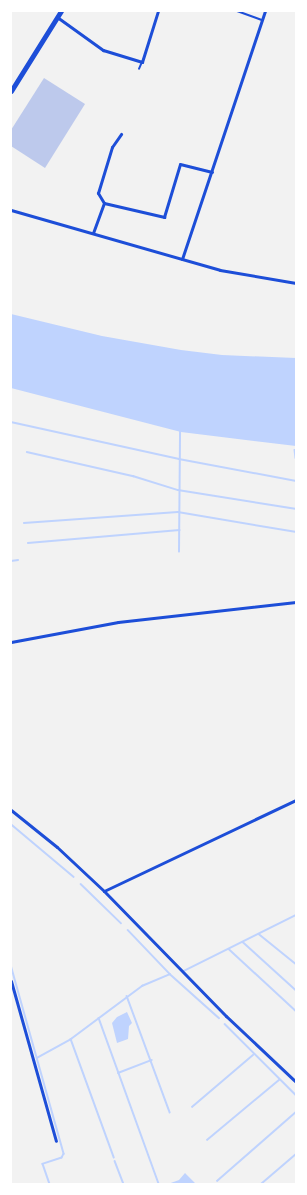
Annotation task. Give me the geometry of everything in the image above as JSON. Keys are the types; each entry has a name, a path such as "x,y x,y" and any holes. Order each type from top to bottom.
{"highway":[{"path":"11,91 61,11"}],"street":[{"path":"57,17 103,50 142,62 158,11"},
{"path":"237,11 262,20"},
{"path":"182,259 265,11"},
{"path":"122,134 112,147 98,193 104,203 164,218 180,164 212,172"},
{"path":"93,233 104,203"},
{"path":"11,210 220,270 296,283"},
{"path":"11,642 118,622 296,602"},
{"path":"104,891 296,800"},
{"path":"11,810 57,847 104,891 221,1011 296,1082"},
{"path":"11,981 56,1141"}],"lane":[{"path":"139,68 142,62"}],"water":[{"path":"11,314 102,336 181,350 222,355 296,358 296,446 181,432 11,388"},
{"path":"127,1012 132,1023 129,1026 128,1039 117,1043 112,1023 117,1017"},
{"path":"185,1173 196,1184 168,1184 179,1180"}],"building":[{"path":"44,78 85,104 45,168 11,146 11,130"}],"waterway":[{"path":"11,422 179,459 296,481"},
{"path":"179,552 180,432"},
{"path":"295,450 296,458"},
{"path":"27,452 133,476 178,490 296,509"},
{"path":"24,523 178,512 296,532"},
{"path":"28,543 179,530"},
{"path":"11,561 18,560"},
{"path":"11,824 74,877"},
{"path":"81,884 121,923"},
{"path":"184,971 296,915"},
{"path":"128,930 170,974"},
{"path":"259,934 296,964"},
{"path":"243,942 296,990"},
{"path":"229,949 296,1011"},
{"path":"11,965 64,1154 62,1158 43,1164 50,1184"},
{"path":"37,1058 71,1039 142,986 170,974 219,1018"},
{"path":"127,996 170,1112"},
{"path":"99,1018 159,1184"},
{"path":"225,1024 296,1095"},
{"path":"71,1039 114,1157"},
{"path":"192,1107 253,1055"},
{"path":"118,1073 152,1060"},
{"path":"207,1140 279,1080"},
{"path":"217,1181 296,1112"},
{"path":"261,1184 296,1154"},
{"path":"115,1161 124,1184"}]}
